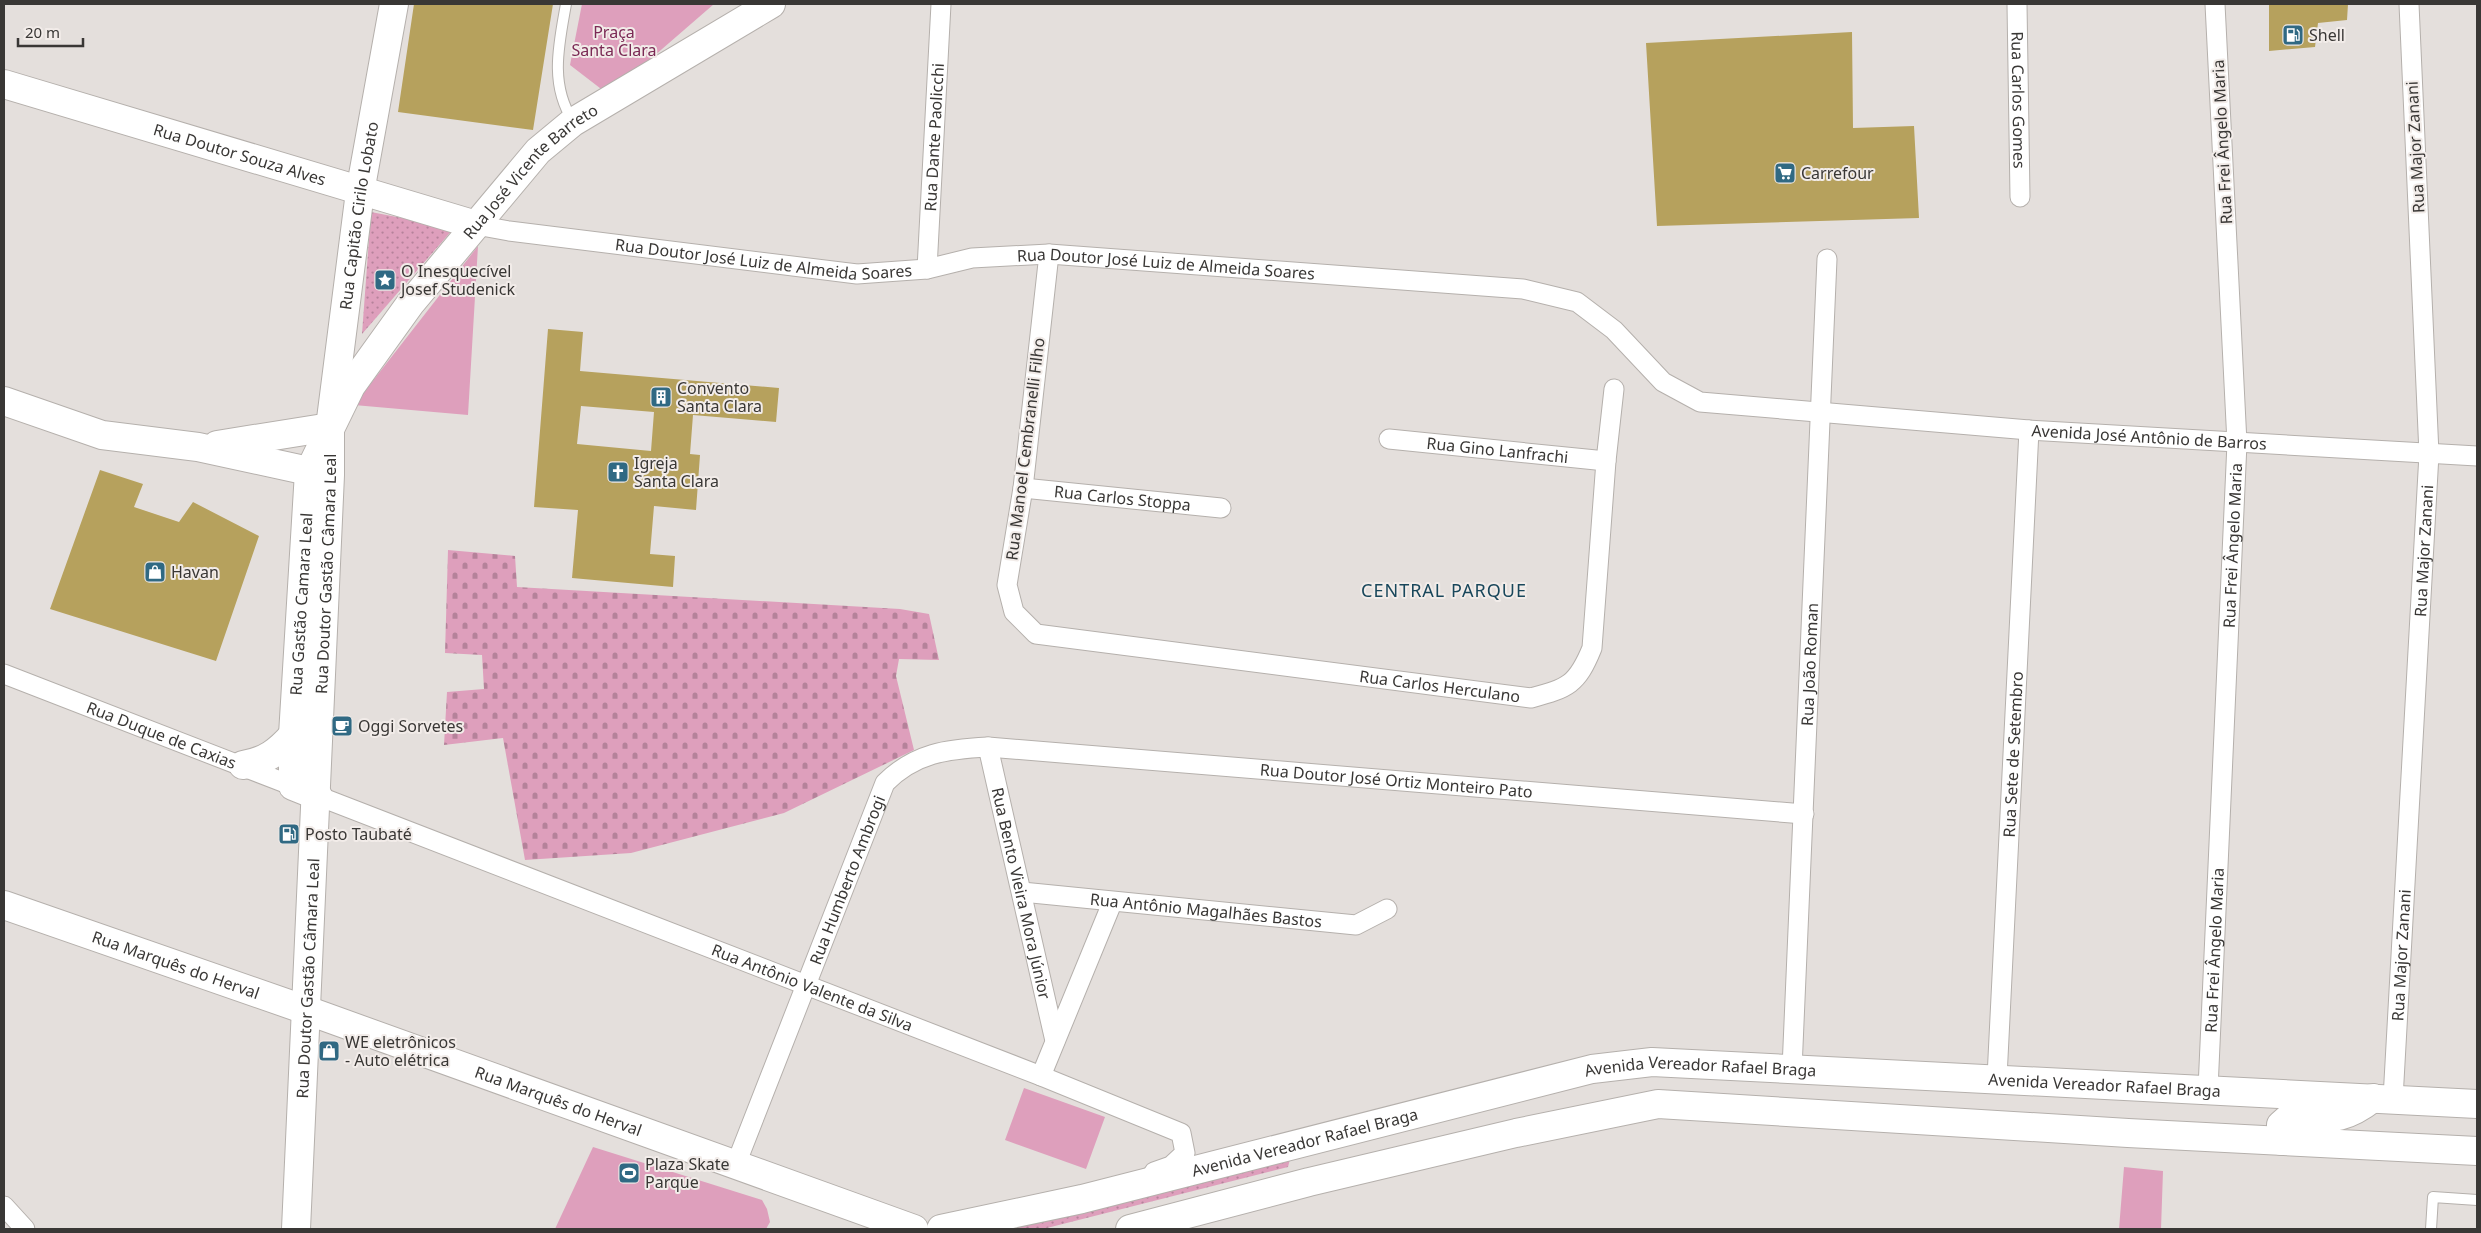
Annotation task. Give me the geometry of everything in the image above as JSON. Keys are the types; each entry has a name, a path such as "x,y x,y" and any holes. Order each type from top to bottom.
{"main road":[{"name":"Rua Capitão Cirilo Lobato","path":"330,427 360,192 394,4"},
{"name":"Rua José Vicente Barreto","path":"330,427 352,386 410,304 538,151 574,122 771,4"},
{"name":"Rua Doutor Souza Alves","path":"4,84 360,192 476,225"},
{"path":"4,401 102,434 198,447 320,474"},
{"path":"198,447 330,427"},
{"name":"Rua Gastão Camara Leal","path":"293,786 293,735 320,474 330,427"},
{"name":"Rua Doutor Gastão Câmara Leal","path":"296,1229 318,796 320,474"},
{"path":"243,765 269,758 293,735"},
{"name":"Rua Duque de Caxias","path":"293,786 318,796"},
{"name":"Rua Marquês do Herval","path":"4,905 306,1010 914,1229"},
{"name":"Avenida Vereador Rafael Braga","path":"941,1229 1082,1199 1592,1069 1652,1062 1997,1078 2477,1104"},
{"path":"1516,1132 1507,1116 1511,1105 1558,1078"},
{"path":"2282,1141 2281,1126 2290,1117 2342,1117 2383,1098"},
{"name":"Avenida Vereador Rafael Braga","path":"1140,1228 1516,1132 1658,1104 2477,1151"},
{"path":"1419,1156 1460,1136 1468,1130 1469,1120 1464,1111 1455,1105"},
{"path":"2436,1149 2454,1142 2477,1139"}],"street":[{"name":"Rua Dante Paolicchi","path":"928,269 941,4"},
{"name":"Rua Carlos Gomes","path":"2017,4 2020,197"},
{"name":"Rua Frei Ângelo Maria","path":"2208,1089 2237,443 2215,4"},
{"name":"Rua Major Zanani","path":"2383,1098 2429,454 2408,4"},
{"name":"Rua Doutor José Luiz de Almeida Soares","path":"476,225 509,231 857,274 928,269 972,258 1049,254 1523,289 1577,302 1614,330 1663,382 1700,402 1822,411"},
{"name":"Rua Manoel Cembranelli Filho","path":"1036,634 1014,612 1007,585 1023,488 1049,254"},
{"name":"Rua João Roman","path":"1792,1069 1828,259"},
{"name":"Rua Carlos Herculano","path":"1036,634 1530,698 1559,690 1582,673 1592,648 1606,461 1614,389"},
{"name":"Avenida José Antônio de Barros","path":"1822,411 2029,430 2477,456"},
{"name":"Rua Sete de Setembro","path":"1997,1078 2029,430"},
{"name":"Rua Gino Lanfrachi","path":"1389,439 1606,461"},
{"name":"Rua Carlos Stoppa","path":"1023,488 1221,508"},
{"name":"Rua Duque de Caxias","path":"4,674 243,765 293,786"},
{"name":"Rua Doutor José Ortiz Monteiro Pato","path":"988,747 1804,814"},
{"name":"Rua Bento Vieira Mora Júnior","path":"988,747 1055,1041"},
{"name":"Rua Humberto Ambrogi","path":"736,1164 885,783 909,762 954,749 988,747"},
{"name":"Rua Antônio Valente da Silva","path":"318,796 1040,1076 1181,1133 1184,1153 1171,1166 1082,1199"},
{"name":"Rua Antônio Magalhães Bastos","path":"1022,892 1112,903 1356,925 1387,909"},
{"path":"1040,1076 1112,903"},
{"path":"4,1206 25,1229"}],"lane":[{"path":"566,4 556,61 564,106 574,122"},
{"path":"2430,1229 2433,1197 2477,1200"}],"green space":[{"name":"Praça Santa Clara","path":"582,4 714,4 609,95 570,65"},
{"path":"371,212 454,228 362,334"},
{"path":"478,246 468,415 354,405"},
{"path":"448,550 515,556 517,587 900,609 929,614 939,660 899,659 896,676 914,750 784,813 631,853 525,860 503,738 444,745 447,692 484,689 482,655 445,653"},
{"path":"1024,1088 1105,1117 1086,1169 1005,1140"},
{"name":"Plaza Skate Parque","path":"593,1147 762,1200 767,1209 770,1222 766,1229 555,1229"},
{"path":"1290,1159 1288,1167 1043,1229 999,1229"},
{"path":"2124,1167 2163,1171 2161,1229 2119,1229"}],"building":[{"path":"414,4 553,4 533,130 398,112"},
{"name":"Shell","path":"2269,4 2348,4 2347,20 2318,23 2315,47 2269,51"},
{"name":"Carrefour","path":"1852,32 1853,128 1914,126 1919,218 1657,226 1646,43"},
{"path":"548,329 583,332 580,371 779,388 776,422 693,415 690,454 700,455 696,510 654,506 650,554 675,556 673,587 572,578 578,510 534,507","holes":["581,406 654,412 651,451 577,444"]},
{"name":"Havan","path":"100,470 143,484 134,507 179,522 193,502 259,536 216,661 50,609"}],"place":[{"name":"Shell","path":"2293,35"},
{"name":"Carrefour","path":"1785,173"},
{"name":"O Inesquecível Josef Studenick","path":"385,280"},
{"name":"Convento Santa Clara","path":"661,397"},
{"name":"Igreja Santa Clara","path":"618,472"},
{"name":"Havan","path":"155,572"},
{"name":"Oggi Sorvetes","path":"342,726"},
{"name":"Posto Taubaté","path":"289,834"},
{"name":"WE eletrônicos - Auto elétrica","path":"329,1051"},
{"name":"Plaza Skate Parque","path":"629,1173"}],"district":[{"name":"CENTRAL PARQUE","path":"1444,591"}]}
